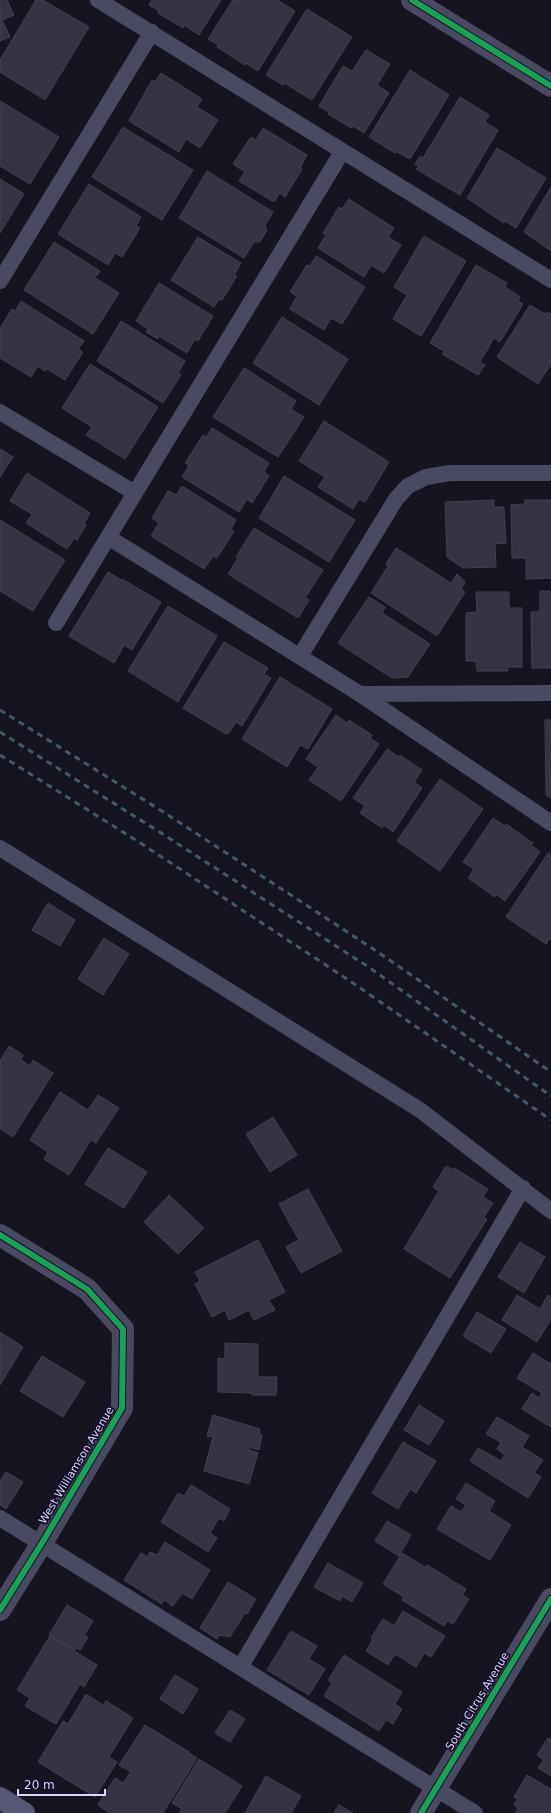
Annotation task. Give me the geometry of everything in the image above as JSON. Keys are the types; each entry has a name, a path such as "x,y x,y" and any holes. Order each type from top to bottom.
{"main road":[{"path":"0,1798 24,1813"}],"street":[{"path":"412,0 551,86"},
{"name":"West Williamson Avenue","path":"0,1235 87,1290 123,1329 122,1408 42,1543 0,1610"},
{"name":"South Citrus Avenue","path":"421,1813 551,1599"}],"lane":[{"path":"98,0 551,280"},
{"path":"0,281 152,32"},
{"path":"56,623 342,152"},
{"path":"0,412 135,494"},
{"path":"300,656 396,499 408,486 426,477 450,473 551,472"},
{"path":"108,536 360,694 551,823"},
{"path":"360,694 551,693"},
{"path":"0,848 420,1110 551,1211"},
{"path":"241,1666 523,1188"},
{"path":"0,1518 241,1666 475,1813"}],"building":[{"path":"0,0 7,0 14,15 2,20 10,37 0,41"},
{"path":"36,0 43,0 89,27 45,100 0,72 0,60"},
{"path":"152,0 221,0 199,35 184,25 183,28 158,13 159,11 149,5"},
{"path":"233,0 277,0 295,11 258,71 246,63 245,65 217,47 218,45 208,39"},
{"path":"307,9 352,37 312,100 284,83 283,85 266,75"},
{"path":"366,50 390,64 377,85 389,93 364,133 353,126 351,128 328,114 329,112 319,106 343,66 352,71"},
{"path":"410,70 449,95 410,159 397,152 395,153 369,137"},
{"path":"161,73 202,99 197,107 218,120 200,148 186,139 179,152 129,121 152,80 155,82"},
{"path":"460,97 489,115 485,122 498,130 460,195 416,169 419,166 415,164 420,156 423,158"},
{"path":"0,101 59,137 30,184 0,166"},
{"path":"123,127 193,170 162,220 92,177"},
{"path":"263,128 307,155 300,168 302,169 285,197 280,193 274,202 239,181 245,172 233,164 251,137 256,140"},
{"path":"497,148 546,178 516,228 505,221 504,223 467,198"},
{"path":"207,171 273,212 265,225 267,230 260,242 254,242 244,258 179,218"},
{"path":"0,179 24,194 0,233"},
{"path":"89,184 141,217 136,226 140,228 122,257 115,253 108,265 58,234"},
{"path":"551,187 551,251 524,232"},
{"path":"349,199 394,228 388,237 401,245 384,273 371,265 364,277 318,248 326,235 323,233 339,207 342,209"},
{"path":"424,236 466,261 421,336 393,319 407,295 394,287"},
{"path":"198,237 241,263 234,275 237,276 222,300 219,299 214,307 171,280"},
{"path":"54,242 100,271 95,278 119,293 93,334 24,290"},
{"path":"316,256 365,287 342,324 331,318 324,330 290,309 297,296 290,292 307,265 310,266"},
{"path":"476,265 507,283 505,287 520,297 518,301 523,304 500,342 494,338 480,362 485,365 478,375 442,354 444,351 430,343"},
{"path":"159,283 213,316 198,341 195,339 187,353 159,336 158,339 146,332 148,329 136,321"},
{"path":"21,301 84,341 78,349 83,352 65,380 47,369 45,371 38,366 31,377 0,358 0,328 12,309 15,311"},
{"path":"530,305 545,314 547,312 551,314 551,364 538,384 497,357"},
{"path":"282,317 348,359 319,405 253,363"},
{"path":"121,321 185,361 178,373 181,375 163,403 97,361"},
{"path":"90,364 158,407 125,459 86,435 92,427 62,408"},
{"path":"244,368 296,401 291,409 304,417 278,457 213,417"},
{"path":"324,421 389,462 365,502 359,499 353,509 318,487 325,477 299,461"},
{"path":"212,428 269,463 264,472 269,476 252,503 247,499 239,512 182,477 189,466 185,463 203,435 206,437"},
{"path":"0,449 13,457 0,477"},
{"path":"27,473 90,513 84,524 86,525 77,540 74,538 67,549 26,523 32,514 10,501"},
{"path":"284,476 355,520 329,562 259,518"},
{"path":"182,486 236,520 231,529 234,531 217,558 213,556 204,569 151,536 159,523 152,518 168,491 176,495"},
{"path":"494,500 494,507 504,507 506,543 495,544 496,567 463,568 447,557 445,502"},
{"path":"525,500 551,500 551,578 526,579 526,558 512,558 511,505 525,504"},
{"path":"0,520 65,560 33,611 0,591"},
{"path":"254,528 323,570 305,598 309,600 298,618 228,574 238,558 236,557"},
{"path":"396,548 451,583 457,574 465,582 461,589 465,592 437,636 371,593 388,566 386,564"},
{"path":"108,572 161,602 132,650 124,645 114,663 69,636"},
{"path":"540,591 551,591 551,668 532,668 531,612 540,612"},
{"path":"476,592 509,592 509,608 522,608 522,667 508,667 508,671 477,671 476,661 466,661 466,613 477,612"},
{"path":"369,597 385,607 382,613 430,644 408,677 392,678 338,643"},
{"path":"168,606 217,636 178,702 128,671"},
{"path":"224,642 268,668 264,674 271,678 242,726 236,722 229,733 226,734 183,708"},
{"path":"280,677 332,709 308,749 300,745 287,767 242,739"},
{"path":"336,715 347,723 349,720 372,735 370,738 379,744 341,801 309,780 318,767 306,759"},
{"path":"545,720 551,720 551,798 546,795"},
{"path":"387,749 399,757 400,755 422,770 414,782 422,788 393,832 384,825 382,828 360,813 365,806 353,798"},
{"path":"440,779 483,809 440,871 397,841"},
{"path":"493,818 505,826 506,824 533,843 531,845 540,852 505,901 496,894 495,897 468,878 474,869 463,862"},
{"path":"548,853 551,855 551,937 546,944 506,917"},
{"path":"48,903 75,920 60,946 32,930"},
{"path":"104,938 129,954 103,995 78,979"},
{"path":"9,1046 23,1055 21,1060 30,1066 33,1060 53,1073 13,1137 0,1129 0,1061"},
{"path":"60,1092 88,1110 98,1095 119,1108 96,1143 91,1140 69,1175 44,1159 48,1152 30,1140"},
{"path":"273,1117 297,1155 270,1172 246,1134"},
{"path":"108,1148 147,1172 124,1208 85,1184"},
{"path":"446,1166 453,1170 454,1168 488,1189 483,1197 493,1203 484,1217 487,1219 450,1278 404,1249 439,1191 433,1187"},
{"path":"308,1189 342,1251 301,1273 286,1247 299,1240 279,1204"},
{"path":"169,1195 204,1228 178,1254 144,1222"},
{"path":"258,1240 285,1292 269,1300 275,1310 254,1320 249,1310 229,1320 225,1310 212,1317 195,1284 200,1281 195,1272"},
{"path":"520,1242 545,1257 524,1293 498,1277"},
{"path":"517,1295 540,1309 548,1295 551,1297 551,1319 537,1342 502,1320"},
{"path":"477,1312 506,1329 491,1353 463,1336"},
{"path":"0,1332 23,1347 0,1385"},
{"path":"225,1343 258,1344 258,1377 277,1377 276,1395 252,1395 252,1393 218,1392 218,1358 225,1359"},
{"path":"533,1353 551,1364 551,1427 522,1409 532,1393 539,1398 542,1393 517,1378"},
{"path":"42,1356 85,1382 63,1417 20,1391"},
{"path":"419,1405 444,1421 429,1445 404,1430"},
{"path":"213,1415 260,1429 259,1434 262,1435 259,1450 249,1447 249,1450 258,1453 249,1484 204,1471 213,1437 207,1436"},
{"path":"497,1417 529,1436 522,1447 543,1460 534,1473 541,1477 528,1498 470,1461 478,1448 501,1461 505,1455 497,1449 501,1442 486,1434"},
{"path":"403,1442 436,1461 416,1493 410,1489 398,1509 372,1493"},
{"path":"6,1472 23,1482 6,1509 0,1505 0,1481"},
{"path":"466,1483 495,1501 489,1511 511,1525 490,1560 437,1529 451,1506 461,1512 466,1505 456,1499"},
{"path":"191,1485 230,1509 224,1521 219,1518 210,1533 217,1538 208,1552 161,1522 178,1493 184,1496"},
{"path":"387,1521 411,1535 399,1556 375,1541"},
{"path":"165,1542 210,1570 192,1599 182,1593 173,1606 164,1600 162,1604 124,1580 141,1553 147,1557 150,1552 157,1555"},
{"path":"402,1553 425,1567 427,1565 466,1589 462,1595 469,1599 453,1624 447,1621 444,1626 402,1600 404,1597 383,1584"},
{"path":"328,1563 363,1583 352,1602 342,1596 340,1601 314,1587"},
{"path":"228,1582 256,1599 230,1637 219,1635 217,1639 200,1628"},
{"path":"67,1605 93,1621 84,1635 88,1637 80,1650 77,1648 75,1650 49,1635"},
{"path":"403,1611 445,1636 431,1657 424,1653 416,1667 395,1654 388,1665 366,1651 373,1639 371,1638 383,1619 394,1626"},
{"path":"291,1631 317,1646 309,1659 325,1669 309,1695 267,1670"},
{"path":"50,1636 97,1665 84,1687 80,1684 56,1724 25,1706 30,1698 17,1690"},
{"path":"344,1655 402,1692 395,1704 402,1709 393,1724 386,1720 379,1731 324,1696 332,1683 328,1680"},
{"path":"175,1675 198,1689 183,1714 160,1699"},
{"path":"86,1694 103,1705 106,1701 133,1718 109,1757 117,1762 95,1797 38,1762 63,1721 68,1724"},
{"path":"230,1710 245,1719 230,1742 215,1733"},
{"path":"145,1725 197,1758 163,1813 110,1813 98,1805 115,1778 123,1783 131,1772 119,1765"},
{"path":"548,1738 551,1740 551,1776 538,1768 544,1760 537,1755"},
{"path":"199,1759 242,1786 225,1813 179,1813 182,1809 172,1803"},
{"path":"527,1775 551,1789 551,1813 515,1813 518,1808 514,1805 518,1799 514,1797"},
{"path":"266,1776 301,1796 291,1813 245,1813"},
{"path":"339,1805 353,1813 334,1813"}],"railway":[{"path":"0,710 165,813 378,952 551,1072"},
{"path":"0,732 158,831 367,966 551,1096"},
{"path":"0,755 142,844 353,983 551,1120"}],"cycle path":[{"path":"412,0 551,86"},
{"path":"0,1235 87,1289 123,1329 122,1408 42,1543 0,1610"},
{"path":"421,1813 551,1599"}]}
